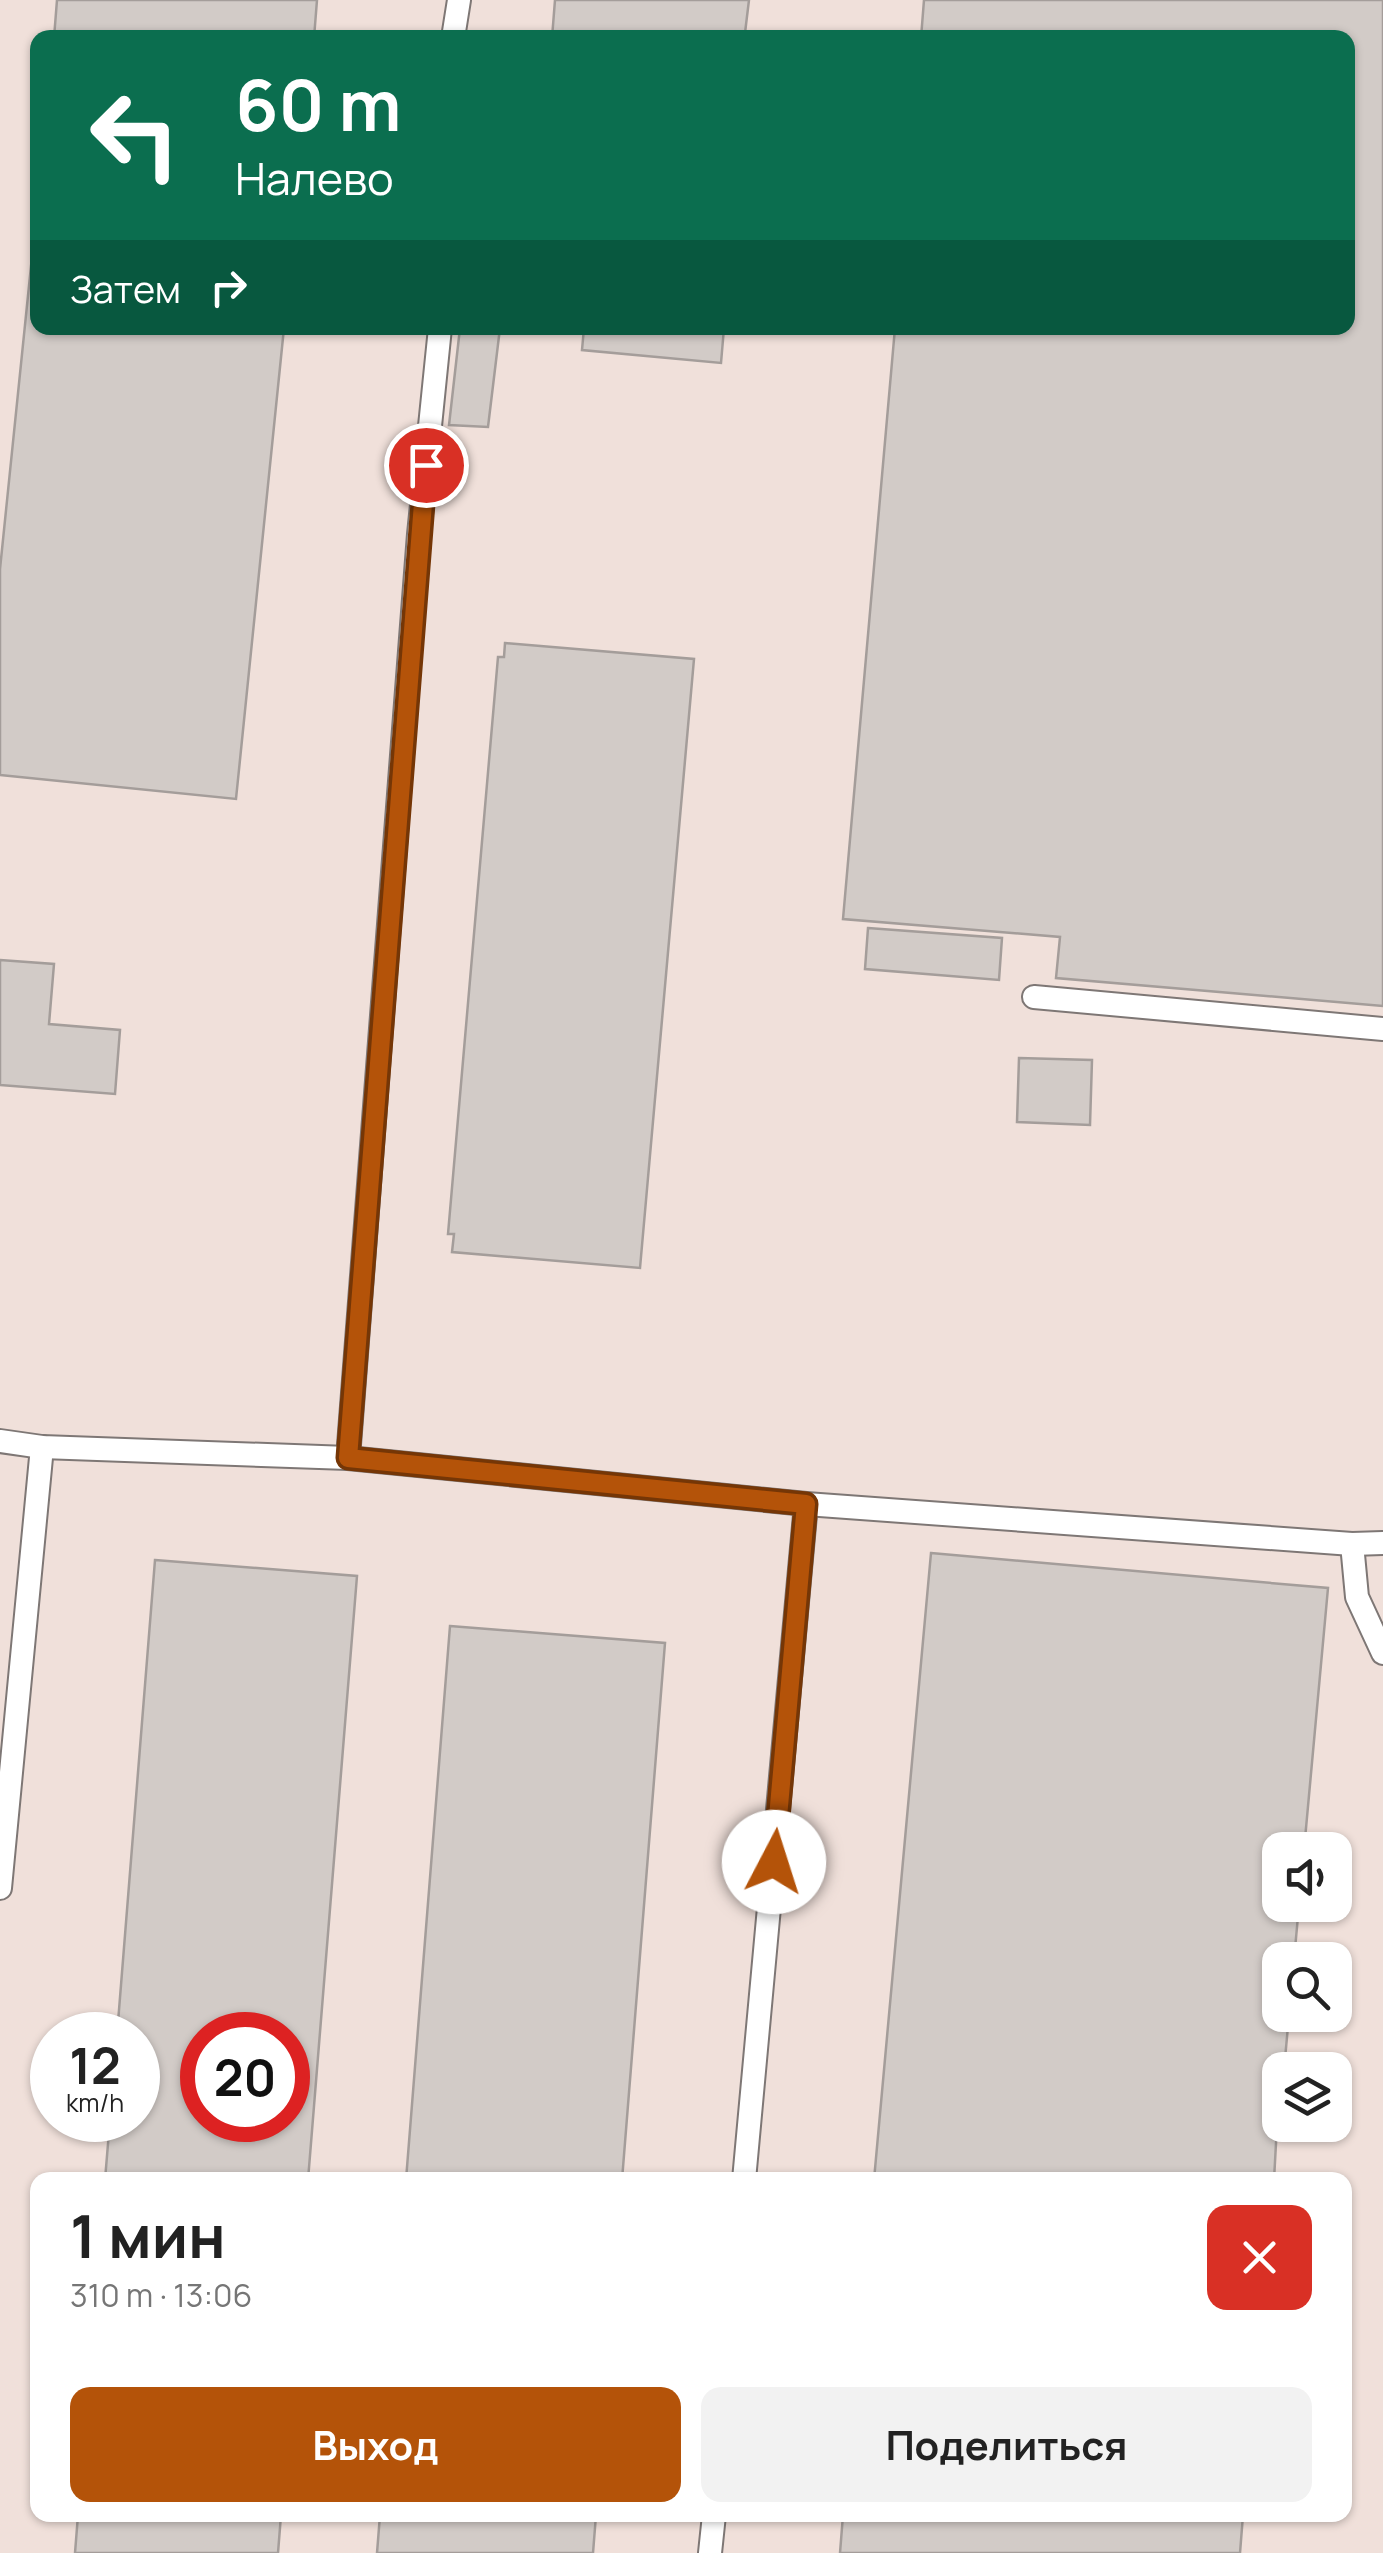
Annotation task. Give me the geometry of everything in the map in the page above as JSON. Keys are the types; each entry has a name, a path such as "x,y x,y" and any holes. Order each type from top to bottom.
{"lane":[{"path":"454,30 459,0"},
{"path":"348,1458 419,534 439,335"},
{"path":"1034,997 1383,1029"},
{"path":"0,1442 42,1447 348,1458 806,1504 1352,1544 1383,1543"},
{"path":"0,1888 42,1447"},
{"path":"745,2172 806,1504"},
{"path":"1352,1544 1357,1597 1383,1653"},
{"path":"710,2553 713,2522"}],"shaded area":[{"path":"0,0 1383,0 1383,2553 0,2553"}],"building":[{"path":"57,0 317,0 315,30 55,30"},
{"path":"555,0 749,0 745,30 553,30"},
{"path":"924,0 1383,0 1383,1006 1056,978 1060,937 843,919 894,335 1355,335 1355,30 922,30"},
{"path":"30,276 30,335 283,335 236,799 0,775 0,569"},
{"path":"459,335 499,335 488,427 449,425"},
{"path":"583,335 723,335 721,363 582,350"},
{"path":"505,643 694,659 640,1268 452,1252 454,1234 448,1234 498,657 504,657"},
{"path":"868,928 1002,938 999,980 865,969"},
{"path":"0,960 54,964 49,1024 120,1030 115,1094 0,1085"},
{"path":"1019,1058 1092,1060 1090,1125 1017,1122"},
{"path":"931,1553 1328,1588 1306,1832 1262,1832 1262,1922 1297,1922 1296,1942 1262,1942 1262,2032 1287,2032 1286,2052 1262,2052 1262,2142 1276,2142 1274,2172 875,2172"},
{"path":"155,1560 357,1576 309,2172 106,2172 108,2142 160,2142 160,2012 119,2012"},
{"path":"450,1626 665,1643 623,2172 407,2172"},
{"path":"77,2522 280,2522 278,2553 75,2553"},
{"path":"379,2522 595,2522 593,2553 377,2553"},
{"path":"842,2522 1242,2522 1240,2553 840,2553"}],"route":[{"path":"426,465 348,1458 556,1482 806,1504 774,1862"}]}
